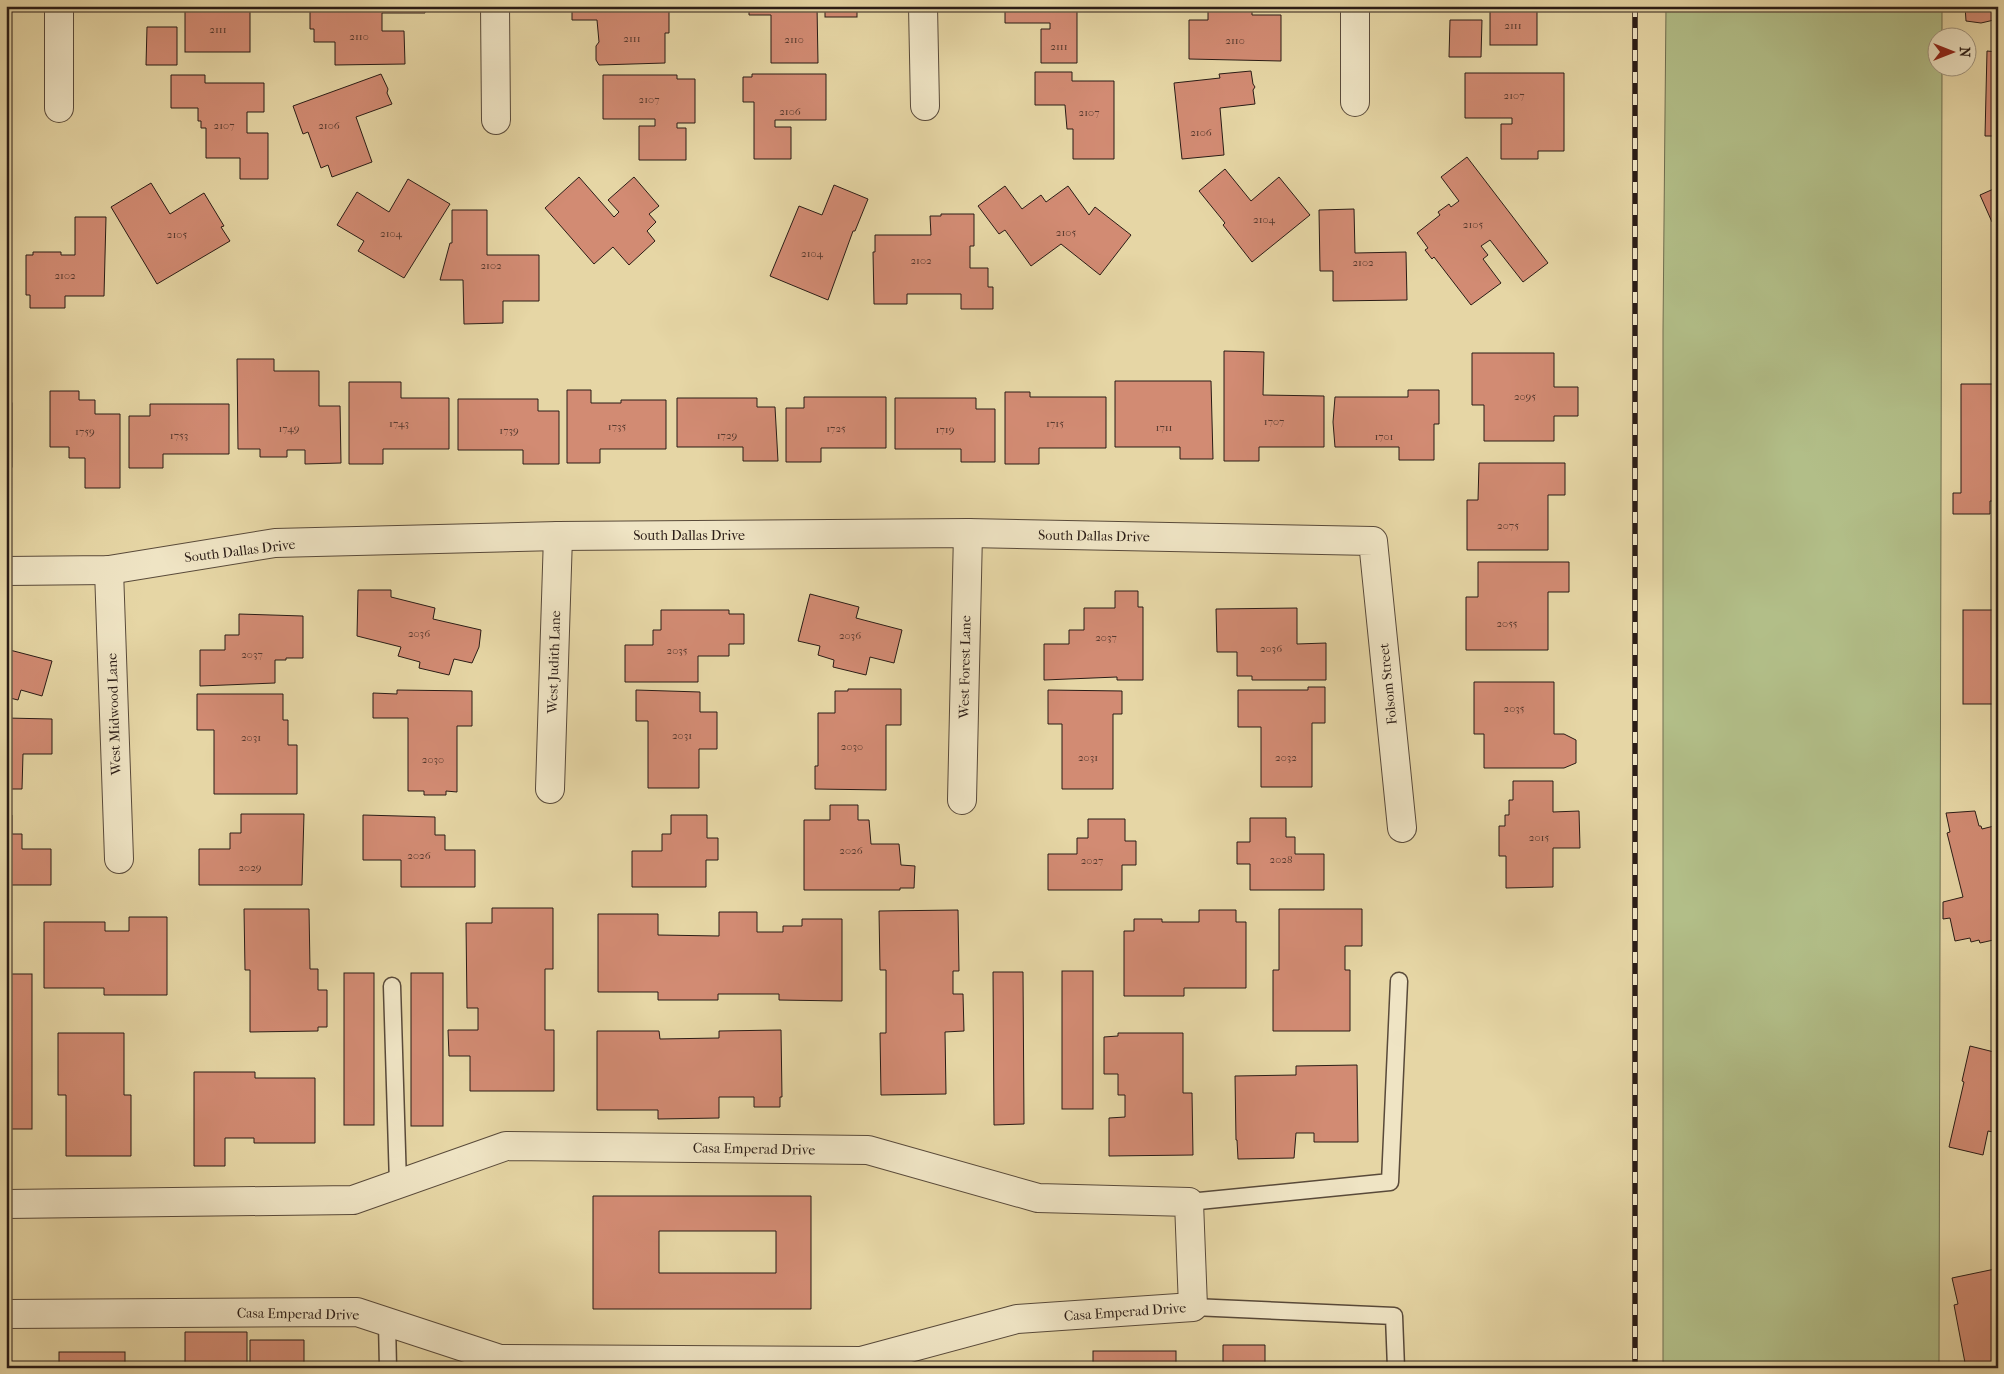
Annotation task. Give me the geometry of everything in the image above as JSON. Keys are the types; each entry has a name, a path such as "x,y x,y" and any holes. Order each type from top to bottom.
{"street":[{"path":"58,6 59,108"},
{"path":"495,6 496,120"},
{"path":"923,6 925,106"},
{"path":"1355,6 1355,102"},
{"name":"South Dallas Drive","path":"6,571 109,570 275,543 558,536 968,533 1374,541"},
{"name":"West Forest Lane","path":"962,800 968,533"},
{"name":"West Judith Lane","path":"550,789 558,536"},
{"name":"Folsom Street","path":"1374,541 1402,828"},
{"name":"West Midwood Lane","path":"109,570 119,859"},
{"name":"Casa Emperad Drive","path":"6,1204 353,1200 506,1146 868,1150 1038,1198 1189,1202 1193,1307 1018,1319 861,1361 500,1359 357,1312 6,1314"}],"lane":[{"path":"1189,1202 1390,1182 1399,981"},
{"path":"392,986 398,1184"},
{"path":"1193,1307 1394,1316 1396,1368"},
{"path":"387,1322 388,1368"}],"green space":[{"path":"1666,6 1942,6 1942,28 1926,28 1926,78 1942,78 1939,1368 1663,1368 1663,331"}],"building":[{"path":"185,6 250,6 250,52 185,52"},
{"path":"310,6 425,6 425,13 382,13 382,31 404,31 405,64 335,65 335,42 314,42 314,29 310,29"},
{"path":"572,6 669,6 669,33 665,33 665,63 599,65 596,60 596,46 599,42 597,20 572,20"},
{"path":"749,6 817,6 818,63 771,63 771,15 749,15"},
{"path":"825,6 857,6 857,17 825,17"},
{"path":"1005,6 1077,6 1077,63 1041,63 1041,29 1050,29 1050,23 1005,23"},
{"path":"1208,6 1252,7 1252,15 1281,15 1281,61 1189,59 1189,20 1208,20"},
{"path":"1490,6 1537,6 1537,45 1490,45"},
{"path":"1965,6 1998,6 1998,41 1994,41 1994,20 1981,23 1966,21"},
{"path":"1450,20 1482,20 1481,57 1449,57"},
{"path":"147,27 177,27 177,65 146,65"},
{"path":"1987,51 1998,52 1998,136 1985,136"},
{"path":"1251,71 1255,87 1253,90 1255,104 1220,108 1224,155 1182,159 1174,83 1220,78 1219,74"},
{"path":"1035,72 1072,72 1072,81 1114,81 1114,159 1073,159 1073,129 1067,129 1065,105 1035,105"},
{"path":"1465,73 1564,73 1564,151 1538,151 1538,159 1501,159 1501,124 1512,124 1512,118 1465,118"},
{"path":"381,74 392,104 356,117 372,162 332,177 328,165 321,168 308,132 303,134 293,106"},
{"path":"752,74 826,74 826,120 775,120 775,127 791,127 791,159 754,159 754,102 743,102 743,77 752,77"},
{"path":"171,75 205,75 205,83 264,83 264,112 247,112 247,133 268,133 268,179 240,179 240,158 206,158 206,128 201,128 201,121 198,121 198,108 171,108"},
{"path":"603,75 677,75 677,79 695,79 695,123 677,123 677,128 686,128 686,160 639,160 639,126 655,126 655,119 603,119"},
{"path":"1467,157 1548,263 1523,282 1490,240 1481,246 1488,255 1483,259 1501,283 1471,305 1434,257 1432,259 1425,250 1428,248 1417,233 1440,215 1438,212 1449,204 1451,207 1459,201 1441,177"},
{"path":"1225,169 1251,201 1279,177 1310,215 1252,262 1223,225 1225,223 1199,191"},
{"path":"579,177 614,217 619,212 608,200 634,177 659,206 649,214 656,222 647,231 655,241 629,265 613,247 594,264 545,208"},
{"path":"408,179 450,204 404,278 358,251 364,241 337,225 357,192 389,212"},
{"path":"151,183 170,214 204,193 224,226 221,227 230,241 157,284 111,207"},
{"path":"834,185 868,199 855,231 853,231 828,300 770,276 799,206 822,215"},
{"path":"1005,186 1022,209 1041,195 1046,202 1068,186 1089,215 1095,207 1131,235 1100,275 1061,244 1031,266 1005,230 999,234 978,206"},
{"path":"1998,187 1998,220 1992,222 1980,195"},
{"path":"1354,209 1355,253 1406,252 1407,300 1333,301 1333,271 1320,271 1319,210"},
{"path":"452,210 487,210 487,255 539,255 539,301 503,301 503,323 464,324 463,280 440,280 450,243 452,243"},
{"path":"941,214 974,214 974,246 970,246 970,268 988,268 988,287 993,287 993,309 961,309 961,294 907,294 907,304 874,304 873,252 875,252 875,235 931,235 930,216 941,216"},
{"path":"75,217 106,217 104,296 65,296 65,308 30,308 30,295 26,295 26,255 33,255 33,252 61,252 61,255 75,255"},
{"path":"1224,351 1264,352 1263,395 1324,396 1324,447 1259,447 1259,461 1224,461"},
{"path":"1472,353 1554,353 1554,387 1578,387 1578,416 1554,416 1554,441 1484,441 1484,405 1472,405"},
{"path":"237,359 274,359 274,371 319,371 319,406 340,406 341,463 305,464 305,450 287,450 287,457 260,457 260,449 238,449"},
{"path":"1115,381 1211,381 1213,459 1180,459 1180,447 1115,447"},
{"path":"349,382 401,382 401,398 449,398 449,449 383,449 383,464 349,464"},
{"path":"1961,384 1998,384 1998,501 1990,501 1990,514 1953,514 1953,493 1961,493"},
{"path":"567,390 591,390 591,403 621,403 621,400 666,400 666,449 600,449 600,463 567,463"},
{"path":"1408,390 1439,390 1439,424 1434,424 1434,460 1399,460 1399,447 1335,447 1333,422 1335,397 1408,397"},
{"path":"50,391 79,391 79,400 95,400 95,414 120,414 120,488 85,488 85,458 69,458 69,447 50,447"},
{"path":"1005,392 1030,392 1030,397 1106,397 1106,448 1039,448 1039,464 1005,464"},
{"path":"804,397 886,397 886,448 821,448 821,462 786,462 786,408 804,408"},
{"path":"677,398 757,398 757,407 775,407 778,461 743,461 743,447 677,447"},
{"path":"895,398 976,398 976,409 995,409 995,462 961,462 961,449 895,449"},
{"path":"458,399 538,399 538,411 559,411 559,464 523,464 523,450 458,450"},
{"path":"6,403 12,403 12,467 6,467"},
{"path":"150,404 229,404 229,454 163,454 163,468 129,468 129,416 150,416"},
{"path":"1479,463 1565,463 1565,495 1548,495 1548,550 1467,550 1467,500 1478,500"},
{"path":"1478,562 1569,562 1569,592 1548,592 1548,650 1466,650 1466,597 1478,597"},
{"path":"358,590 391,590 391,597 435,608 433,619 481,630 479,647 472,663 454,659 449,675 419,668 420,662 398,656 401,647 357,636"},
{"path":"1115,591 1138,591 1138,607 1143,607 1143,680 1117,680 1117,677 1044,680 1044,644 1069,644 1069,630 1084,630 1084,608 1115,608"},
{"path":"810,594 859,607 856,618 902,630 894,663 870,657 866,675 833,667 834,660 818,655 820,646 798,641"},
{"path":"1297,608 1297,644 1326,643 1326,680 1252,680 1252,676 1237,676 1237,652 1217,652 1216,609"},
{"path":"661,610 729,610 729,614 744,614 744,644 729,644 729,656 698,656 698,682 625,682 625,645 653,645 653,630 661,630"},
{"path":"1963,610 1998,610 1998,704 1963,704"},
{"path":"239,614 303,616 303,658 275,660 275,683 200,686 200,650 225,650 225,635 239,635"},
{"path":"6,649 52,661 42,696 21,690 18,700 6,697"},
{"path":"1474,682 1554,682 1554,734 1564,734 1576,740 1576,763 1564,768 1484,768 1484,734 1474,734"},
{"path":"1308,687 1325,687 1325,723 1312,723 1312,787 1261,787 1261,727 1238,727 1238,690 1308,690"},
{"path":"848,689 901,689 901,725 886,725 886,790 815,789 815,766 818,766 818,713 835,713 835,691 848,691"},
{"path":"397,690 472,691 472,726 457,726 457,792 446,791 446,795 424,795 424,791 408,791 408,718 373,718 373,693 397,694"},
{"path":"636,690 700,692 700,712 717,712 717,749 699,749 699,788 648,788 648,721 636,721"},
{"path":"1048,690 1122,691 1122,714 1113,714 1113,789 1062,789 1062,724 1048,724"},
{"path":"197,694 283,694 283,720 288,720 288,745 297,745 297,794 214,794 214,730 197,730"},
{"path":"6,718 52,719 52,754 23,754 22,789 6,789"},
{"path":"1513,781 1553,781 1553,812 1579,811 1580,848 1553,848 1553,887 1506,888 1506,856 1499,856 1499,826 1505,826 1505,815 1509,815 1509,800 1513,800"},
{"path":"830,805 858,805 858,820 869,820 871,844 899,844 901,865 915,866 914,888 900,888 900,890 804,890 804,820 830,820"},
{"path":"1975,811 1979,826 1982,829 1998,825 1998,939 1980,943 1979,940 1971,942 1970,938 1955,941 1950,918 1943,919 1943,902 1963,897 1947,833 1950,832 1946,813"},
{"path":"241,814 304,814 302,885 199,885 199,849 230,849 230,833 241,833"},
{"path":"6,815 12,815 12,834 22,834 22,849 51,849 51,885 6,885"},
{"path":"363,815 435,817 435,835 445,835 445,850 475,850 475,887 401,887 401,860 363,860"},
{"path":"671,815 707,815 707,838 718,838 718,860 706,860 706,887 632,887 632,851 662,851 662,834 671,834"},
{"path":"1250,818 1286,818 1286,837 1295,837 1295,854 1324,854 1324,890 1250,890 1250,864 1237,864 1237,842 1250,842"},
{"path":"1088,819 1125,819 1125,841 1136,841 1136,865 1122,865 1122,890 1048,890 1048,854 1077,854 1077,838 1088,838"},
{"path":"492,908 553,908 553,969 545,969 545,1030 554,1030 554,1091 470,1091 470,1056 449,1056 448,1030 478,1030 478,1008 467,1008 466,923 492,923"},
{"path":"244,909 309,909 310,969 318,969 318,990 327,990 327,1027 318,1027 318,1031 250,1032 250,970 245,970"},
{"path":"1279,909 1362,909 1362,946 1345,946 1345,970 1350,970 1350,1031 1273,1031 1273,970 1279,970"},
{"path":"958,910 959,971 953,971 953,994 963,994 964,1031 945,1032 946,1094 881,1095 880,1033 886,1033 886,970 880,970 879,911"},
{"path":"1199,910 1236,910 1236,922 1246,922 1246,988 1184,988 1184,996 1124,996 1124,931 1134,931 1134,919 1162,919 1162,922 1199,922"},
{"path":"719,912 757,912 757,932 783,932 783,926 802,926 802,919 842,919 842,1001 779,1000 779,994 718,994 718,1000 658,1000 658,992 598,992 598,914 658,914 658,935 719,936"},
{"path":"129,917 167,917 167,995 104,995 104,988 44,988 44,922 105,922 105,931 129,931"},
{"path":"1062,971 1093,971 1093,1109 1062,1109"},
{"path":"993,972 1023,972 1024,1124 994,1125"},
{"path":"344,973 374,973 374,1125 344,1125"},
{"path":"411,973 443,973 443,1126 411,1126"},
{"path":"6,974 32,974 32,1129 6,1129"},
{"path":"781,1030 782,1097 780,1097 780,1107 754,1107 754,1097 719,1097 719,1118 658,1119 658,1110 597,1110 597,1031 659,1031 660,1039 719,1038 719,1031"},
{"path":"58,1033 124,1033 124,1095 131,1095 131,1156 66,1156 66,1095 58,1095"},
{"path":"1118,1033 1183,1033 1183,1093 1192,1093 1193,1155 1109,1156 1109,1118 1125,1117 1125,1095 1118,1095 1118,1074 1104,1074 1104,1037 1118,1036"},
{"path":"1970,1046 1998,1053 1998,1133 1988,1131 1983,1155 1949,1147"},
{"path":"1357,1065 1358,1142 1314,1142 1314,1133 1296,1133 1294,1158 1238,1159 1235,1076 1296,1075 1296,1066"},
{"path":"194,1072 255,1072 255,1078 315,1078 315,1143 254,1143 254,1138 225,1138 225,1166 194,1166"},
{"path":"593,1196 811,1196 811,1309 593,1309","holes":["659,1231 776,1231 776,1273 659,1273"]},
{"path":"1995,1269 1998,1281 1998,1368 1966,1368 1954,1305 1958,1304 1952,1278"},
{"path":"185,1332 247,1332 247,1363 250,1363 250,1340 304,1340 304,1363 308,1363 308,1368 185,1368"},
{"path":"1223,1345 1265,1345 1265,1363 1283,1363 1283,1368 1223,1368"},
{"path":"1093,1351 1176,1351 1176,1368 1093,1368"},
{"path":"59,1352 125,1352 125,1368 59,1368"}],"railway":[{"path":"1635,6 1635,1368"}]}
